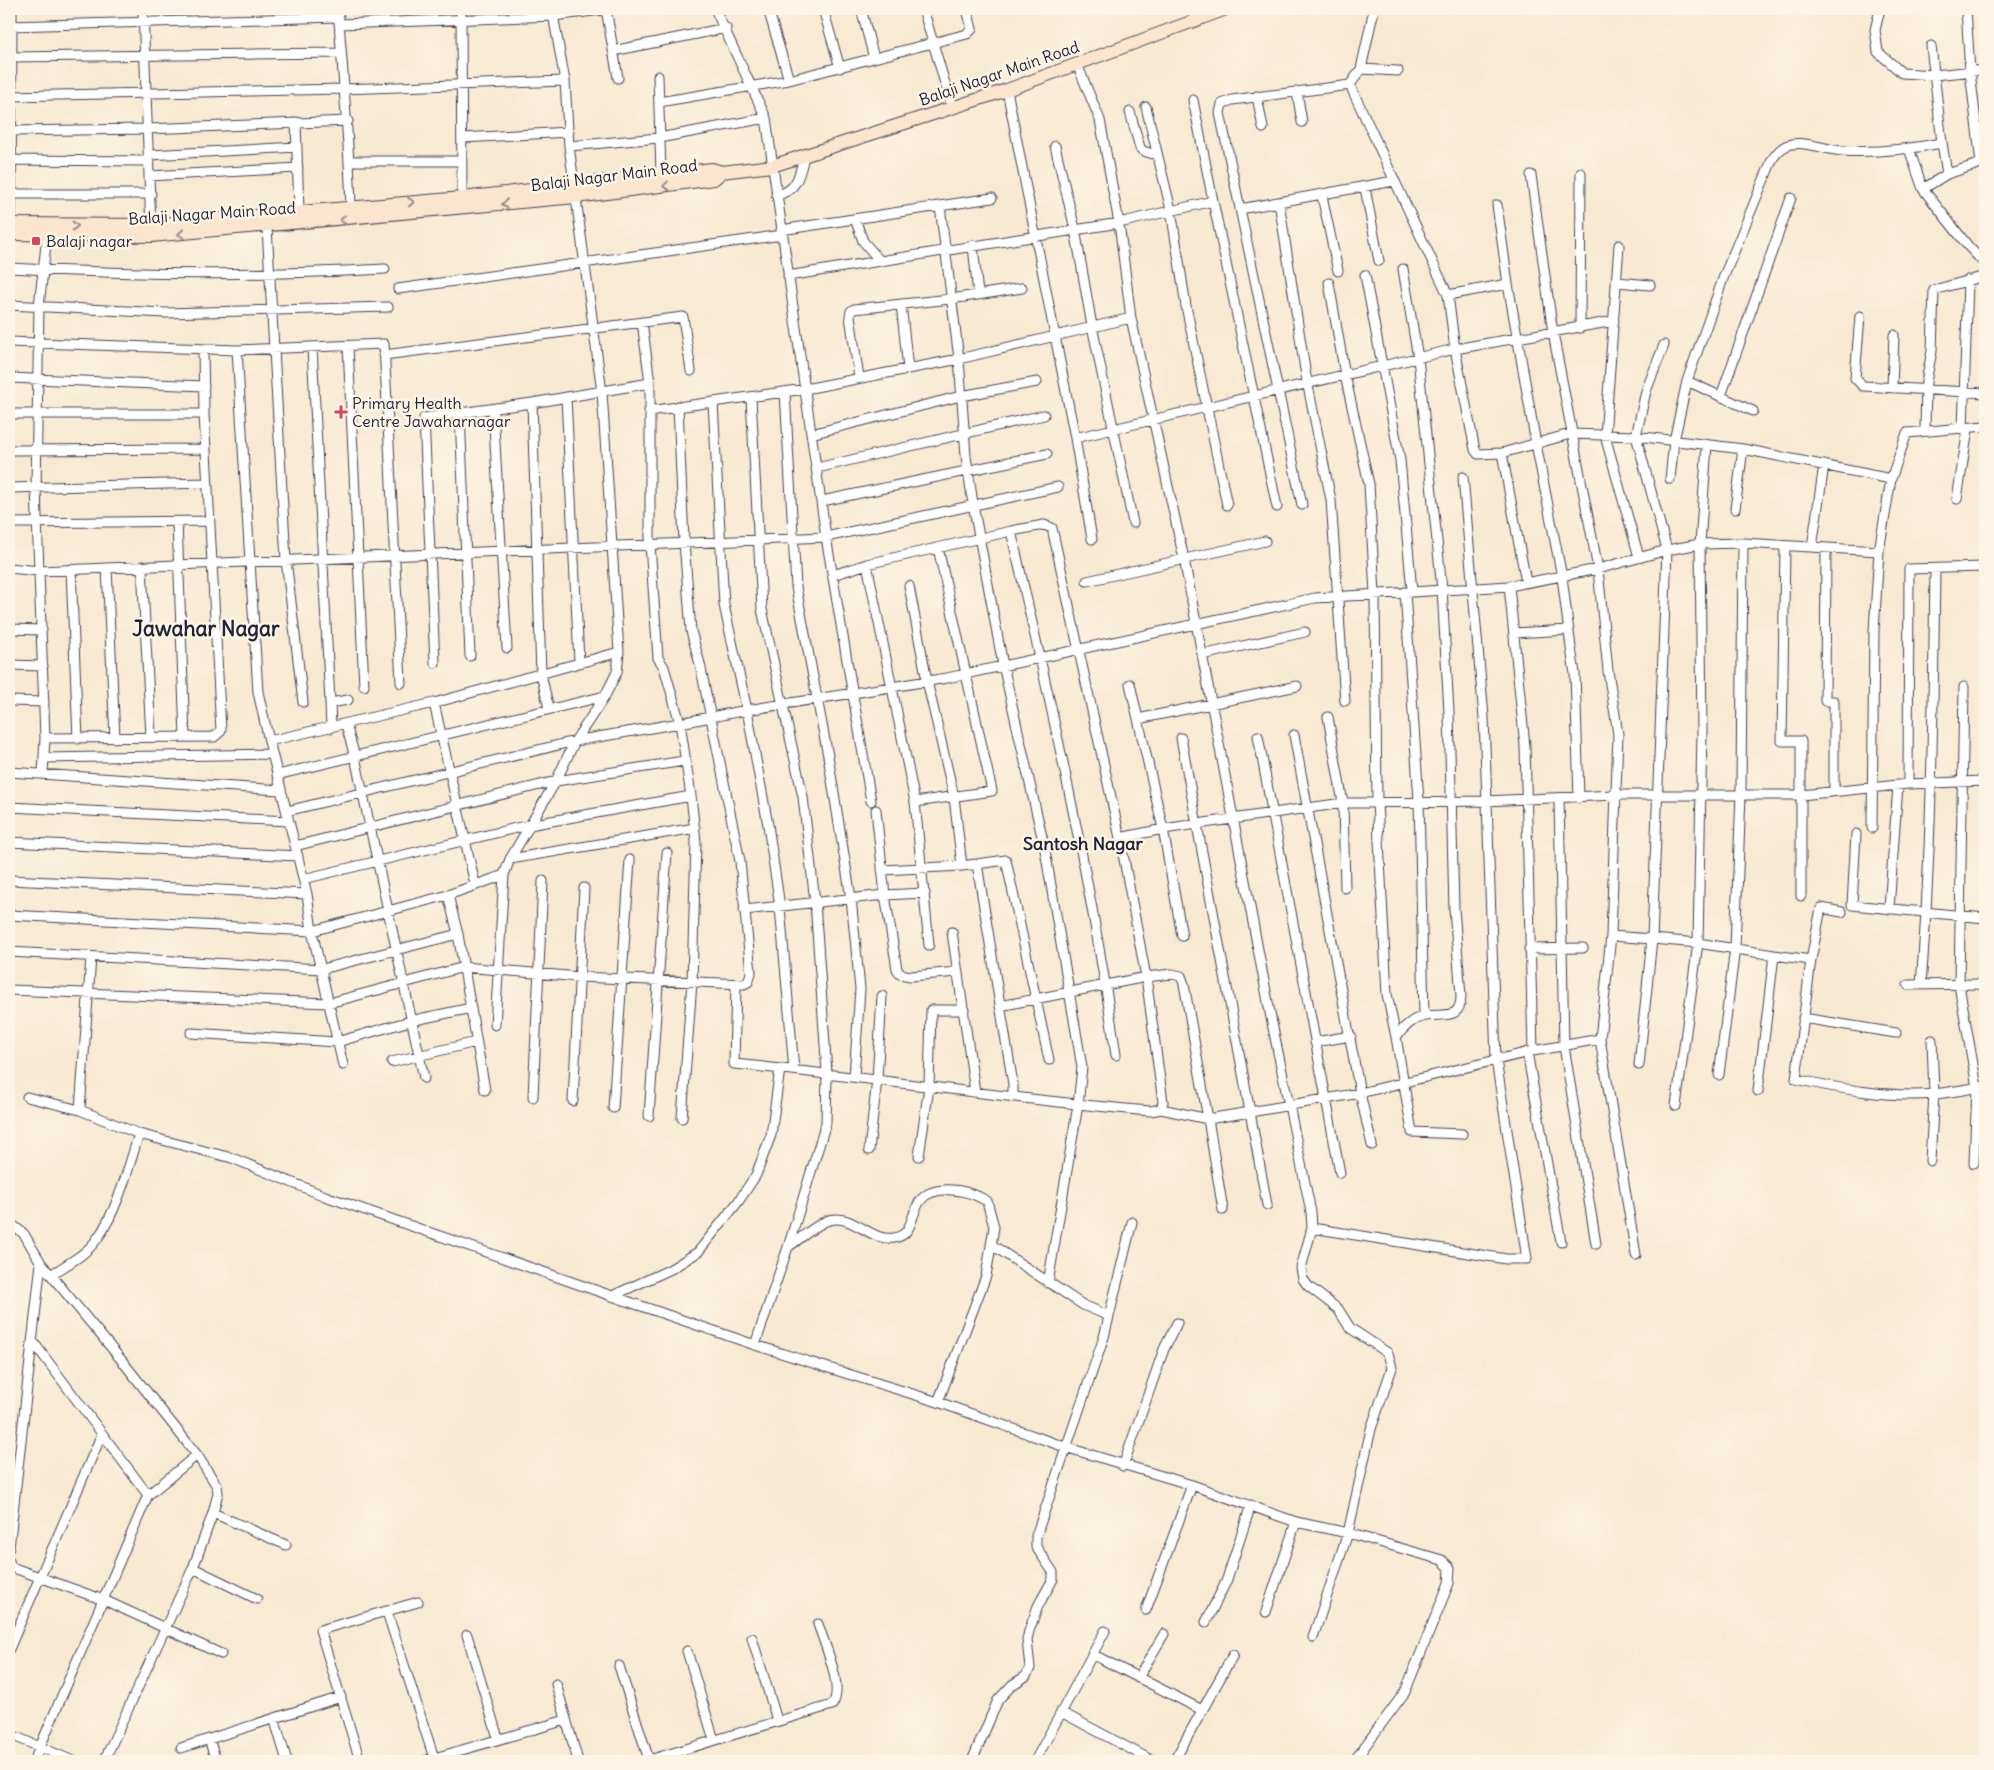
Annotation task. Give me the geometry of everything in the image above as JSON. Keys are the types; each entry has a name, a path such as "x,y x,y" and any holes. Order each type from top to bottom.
{"street":[{"path":"12,9 10,26 10,227 151,231 300,212 462,198 575,191 661,174 712,169 722,172"},
{"path":"143,9 151,231"},
{"path":"461,9 462,198"},
{"path":"10,26 339,17 462,21 607,9 618,78"},
{"path":"715,9 726,28 766,118 826,537 872,801"},
{"path":"768,9 789,80"},
{"path":"823,9 840,68"},
{"path":"861,9 874,58"},
{"path":"923,9 952,107"},
{"path":"659,102 789,80 970,32 972,29 967,9"},
{"name":"Balaji Nagar Main Road","path":"10,227 48,236 267,227 575,191 714,179 722,172 772,166 1007,90 1226,9"},
{"path":"1302,504 1220,112 1222,104 1232,100 1350,85 1361,69 1374,9"},
{"path":"1880,9 1875,30 1878,52 1902,73 1934,75 1985,70"},
{"path":"1923,188 1946,174 1983,163 1970,72 1966,9"},
{"path":"495,1024 504,875 510,859 556,781 575,741 605,696 617,672 619,652 602,392 569,146 565,80 553,12"},
{"path":"339,17 343,89 348,121 351,208"},
{"path":"614,51 726,28"},
{"path":"1931,46 1946,174"},
{"path":"11,57 145,57 341,53"},
{"path":"1077,64 1100,120 1119,223 1131,318 1155,420 1184,559 1233,819 1311,1212 1312,1228 1301,1268 1302,1279 1308,1286 1338,1309 1350,1328 1388,1353 1392,1360 1391,1374 1371,1428 1348,1533 1313,1637"},
{"path":"1361,69 1398,71"},
{"path":"658,76 661,174"},
{"path":"11,96 343,89 565,80"},
{"path":"1350,85 1448,295 1455,349 1475,450 1478,454 1502,453 1570,434 1636,436 1743,449 1891,479"},
{"path":"1007,90 1075,438 1092,539"},
{"path":"1297,92 1302,122"},
{"path":"1257,96 1263,128"},
{"path":"1193,100 1277,507"},
{"path":"1146,107 1171,210 1186,306 1227,505"},
{"path":"1130,112 1140,148 1143,151 1157,155"},
{"path":"569,146 659,138 766,118"},
{"path":"10,131 147,130 348,121"},
{"path":"296,122 300,212"},
{"path":"463,138 568,132"},
{"path":"1670,479 1674,441 1687,381 1724,276 1772,160 1778,150 1789,145 1802,144 1843,151 1909,149 1942,143"},
{"path":"1055,146 1075,229 1092,326 1133,523"},
{"path":"10,160 149,158 297,147"},
{"path":"1909,149 1923,188 1968,246 1985,264"},
{"path":"776,195 786,193 796,184 804,156"},
{"path":"350,161 462,161"},
{"path":"149,176 298,168"},
{"path":"1580,328 1581,173"},
{"path":"1532,174 1553,333 1570,434 1598,569 1608,670 1618,734 1611,936 1600,1039 1636,1256"},
{"path":"1240,209 1322,196 1394,181"},
{"path":"1365,188 1379,261"},
{"path":"10,194 151,194"},
{"path":"1322,196 1338,271"},
{"path":"398,290 781,233 855,219 992,198"},
{"path":"1721,396 1790,198"},
{"path":"788,276 945,249 1119,223 1213,201"},
{"path":"1279,202 1309,383 1331,500 1345,701"},
{"path":"1497,205 1508,284 1562,577 1575,674 1578,798"},
{"path":"940,206 959,359 964,432 972,504 1003,665 1045,850 1082,1068 1078,1105 1048,1283"},
{"path":"855,219 863,241 880,261"},
{"path":"267,227 286,560 304,702"},
{"path":"44,774 46,738 36,522 36,450 39,306 48,236"},
{"path":"973,245 978,295"},
{"path":"1619,245 1605,436 1639,557"},
{"path":"9,268 143,274 270,274 385,269"},
{"path":"1396,1037 1407,1025 1424,1016 1448,1015 1456,1012 1461,1006 1454,909 1452,800 1442,589 1418,358 1403,269"},
{"path":"1365,274 1400,460 1409,592 1419,801 1424,1016"},
{"path":"1924,430 1926,390 1932,351 1934,290 1985,276"},
{"path":"1957,499 1965,429 1963,392 1968,280"},
{"path":"1617,282 1650,285"},
{"path":"1330,283 1345,375 1370,484 1375,594 1377,802 1387,994 1412,1132 1462,1134"},
{"path":"1448,295 1508,284"},
{"path":"859,378 851,312 854,309 951,299 1022,288"},
{"path":"902,304 908,369"},
{"path":"9,305 165,313 388,307"},
{"path":"1860,316 1855,378 1863,386 1985,393"},
{"path":"384,354 683,317 691,371"},
{"path":"649,411 805,389 959,359 1131,318"},
{"path":"1075,438 1455,349 1614,321"},
{"path":"642,322 650,383 650,544 658,658 664,667 680,723 695,828 692,982 682,1118"},
{"path":"1892,388 1894,335"},
{"path":"9,342 236,350 384,344 401,683"},
{"path":"1639,1065 1652,940 1667,550 1636,436 1646,391 1664,345"},
{"path":"348,346 364,686"},
{"path":"312,347 331,728"},
{"path":"46,738 214,737 220,734 222,727 207,482 203,349"},
{"path":"236,350 258,692 276,775 287,811 307,894 312,931 343,1065"},
{"path":"9,378 204,386"},
{"path":"1687,381 1753,411"},
{"path":"811,434 961,396 1037,382"},
{"path":"435,663 424,418 532,403 650,383"},
{"path":"785,392 796,587 828,756 851,898 860,989 854,1077"},
{"path":"566,397 579,661"},
{"path":"750,397 762,609 803,797 815,902 827,1073 826,1123 788,1247 755,1345"},
{"path":"713,402 724,606 747,710 780,907 794,1070"},
{"path":"532,403 541,674 550,708"},
{"path":"9,990 330,1003 464,967 658,982 736,984 748,982 751,973 740,861 711,716 690,631 678,406"},
{"path":"493,409 507,648"},
{"path":"9,414 204,414"},
{"path":"460,414 464,552 470,656"},
{"path":"817,468 964,432 1044,415"},
{"path":"1872,828 1874,787 1874,631 1879,551 1891,479 1907,432 1985,426"},
{"path":"1676,1106 1698,943 1700,544 1706,446"},
{"path":"9,450 206,449"},
{"path":"1735,509 1743,449"},
{"path":"1502,453 1526,582"},
{"path":"822,500 1046,454"},
{"path":"1812,547 1824,465"},
{"path":"1312,1228 1506,1259 1526,1258 1496,1060 1484,717 1463,477"},
{"path":"9,488 207,482"},
{"path":"9,568 39,571 721,540 826,537 972,504 1058,487"},
{"path":"9,522 210,522"},
{"path":"177,522 185,736"},
{"path":"833,575 867,564 978,538 1044,525 1052,528 1120,838 1146,977 1163,1102 1161,1109"},
{"path":"1011,531 1040,657 1078,840 1106,985 1116,1056"},
{"path":"1087,581 1265,541"},
{"path":"287,811 575,741 711,716 927,681 1316,598 1509,586 1562,577 1667,550 1700,544 1743,543 1879,551"},
{"path":"1719,1075 1735,948 1741,794 1743,543"},
{"path":"1785,546 1782,741 1801,741 1801,896"},
{"path":"915,802 992,791 938,548"},
{"path":"1826,548 1825,700 1834,701 1834,791"},
{"path":"867,564 915,802 923,867 929,945"},
{"path":"142,566 151,737"},
{"path":"107,568 115,738"},
{"path":"71,569 78,738"},
{"path":"1908,784 1909,569 1985,570"},
{"path":"1921,984 1927,911 1932,782 1935,570"},
{"path":"909,586 927,681 954,796 962,866"},
{"path":"1509,586 1525,746 1530,1052 1562,1242"},
{"path":"9,629 42,630"},
{"path":"1514,633 1569,630"},
{"path":"1202,655 1305,632"},
{"path":"269,741 346,725 434,703 541,674 579,661 619,652"},
{"path":"9,665 43,666"},
{"path":"1130,684 1163,829 1182,936"},
{"path":"1138,719 1297,686"},
{"path":"1964,687 1959,984 1981,1087 1974,1163"},
{"path":"276,775 605,696"},
{"path":"9,700 44,702"},
{"path":"330,703 348,700"},
{"path":"434,703 456,807 476,884"},
{"path":"1328,717 1343,803 1344,888"},
{"path":"346,725 368,829 389,912 402,983 424,1078"},
{"path":"1294,735 1309,808 1360,1093 1372,1145"},
{"path":"1258,736 1340,1173"},
{"path":"1181,738 1199,824 1234,1030 1267,1205"},
{"path":"44,758 272,754"},
{"path":"295,846 556,781 684,761"},
{"path":"9,772 280,790"},
{"path":"1120,838 1163,829 1343,803 1486,801 1657,794 1700,796 1741,794 1801,795 1932,782 1985,782"},
{"path":"1889,909 1898,785"},
{"path":"303,879 376,860 529,825 691,796"},
{"path":"1559,798 1564,1046 1596,1244"},
{"path":"9,808 289,821"},
{"path":"876,810 885,896 897,969 900,974 911,976 958,972"},
{"path":"510,859 695,828"},
{"path":"1856,834 1852,905 1985,918"},
{"path":"9,842 298,856"},
{"path":"649,1116 667,853"},
{"path":"613,1108 630,860"},
{"path":"882,870 962,866 1006,860 1049,1060"},
{"path":"977,864 1013,1084 1012,1097"},
{"path":"9,915 312,931 448,895 504,875"},
{"path":"9,880 307,894"},
{"path":"532,1097 543,881"},
{"path":"572,1101 584,888"},
{"path":"744,910 851,898 925,893"},
{"path":"448,895 458,934 486,1090"},
{"path":"1842,912 1821,908 1803,1018 1796,1079 1832,1087 1886,1093 1934,1094 1981,1087"},
{"path":"952,932 976,1092"},
{"path":"9,952 322,969 396,948 458,934"},
{"path":"1611,936 1698,943 1812,960"},
{"path":"1529,949 1583,948"},
{"path":"1758,1091 1774,955"},
{"path":"80,1110 91,957"},
{"path":"1000,1006 1146,977 1172,974 1181,976 1184,984 1223,1210"},
{"path":"736,984 734,1064 827,1073 1078,1105 1157,1111 1161,1109 1208,1119 1360,1093 1530,1052 1600,1039"},
{"path":"1908,985 1985,984"},
{"path":"869,1150 877,1080 882,996"},
{"path":"190,1033 337,1042 410,1020 471,1008"},
{"path":"919,1156 929,1087 931,1010 964,1010"},
{"path":"1803,1018 1896,1033"},
{"path":"1315,1042 1351,1036"},
{"path":"1930,1161 1934,1094 1932,1040"},
{"path":"392,1062 476,1042"},
{"path":"612,1296 671,1269 698,1252 734,1208 756,1175 771,1135 780,1069"},
{"path":"27,1097 80,1110 139,1134 232,1158 325,1196 612,1296 755,1345 938,1402 1123,1466 1192,1485 1296,1522 1348,1533 1442,1560 1450,1568 1451,1575 1405,1692 1354,1761"},
{"path":"51,1274 80,1256 98,1239 118,1198 139,1134"},
{"path":"788,1247 826,1221 840,1219 851,1221 872,1234 884,1238 895,1238 907,1232 921,1198 935,1190 956,1189 975,1194 987,1201 994,1227 986,1276 938,1402"},
{"path":"9,1222 24,1234 41,1263 196,1455 217,1486 218,1493 213,1514 193,1568 104,1761"},
{"path":"972,1761 998,1700 1012,1685 1026,1676 1030,1668 1027,1648 1029,1631 1038,1606 1053,1579 1053,1572 1036,1547 1036,1536 1104,1337 1132,1222"},
{"path":"992,1245 1083,1305 1109,1316"},
{"path":"9,1548 34,1343 41,1263"},
{"path":"1123,1466 1164,1349 1177,1323"},
{"path":"34,1343 101,1436 148,1495"},
{"path":"9,1649 101,1436"},
{"path":"34,1761 148,1495 196,1455"},
{"path":"1146,1610 1192,1485"},
{"path":"1206,1622 1226,1582 1251,1505"},
{"path":"213,1514 286,1545"},
{"path":"1266,1612 1296,1522"},
{"path":"9,1562 11,1566 104,1600 221,1654"},
{"path":"193,1568 257,1599"},
{"path":"360,1761 320,1630 418,1602"},
{"path":"387,1612 434,1758"},
{"path":"619,1666 647,1761 777,1720 832,1705 836,1700 837,1687 818,1624"},
{"path":"1035,1761 1105,1631"},
{"path":"1138,1678 1164,1634"},
{"path":"466,1635 498,1738"},
{"path":"752,1638 777,1720"},
{"path":"687,1652 714,1740"},
{"path":"1092,1654 1202,1710"},
{"path":"1174,1761 1232,1656"},
{"path":"556,1684 578,1761"},
{"path":"181,1748 341,1697"},
{"path":"1061,1712 1153,1761"},
{"path":"274,1718 287,1761"},
{"path":"424,1761 498,1738 566,1720"},
{"path":"9,1734 73,1761"},
{"path":"209,1739 216,1761"}],"place":[{"name":"Balaji nagar","path":"36,241"},
{"name":"Primary Health Centre Jawaharnagar","path":"341,412"}],"district":[{"name":"Jawahar Nagar","path":"206,629"},
{"name":"Santosh Nagar","path":"1083,844"}]}
